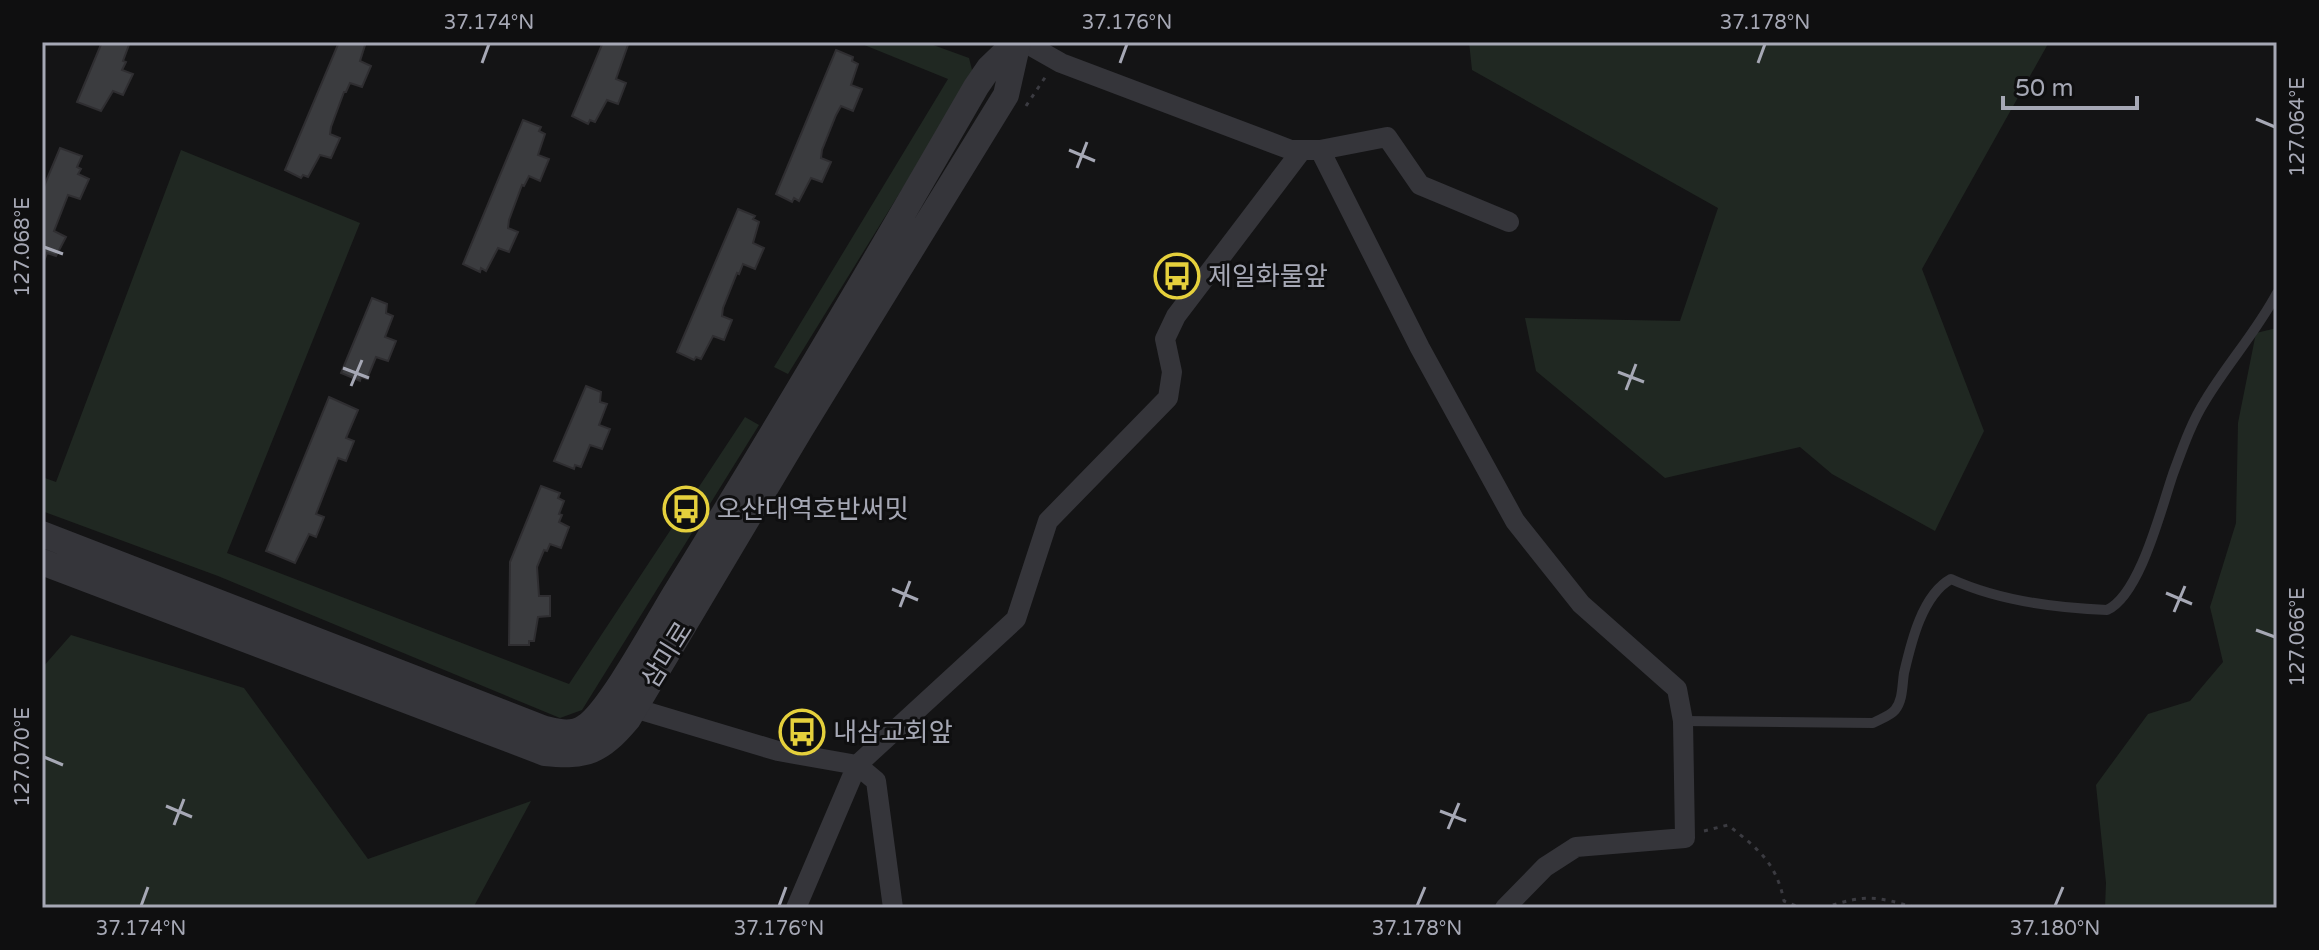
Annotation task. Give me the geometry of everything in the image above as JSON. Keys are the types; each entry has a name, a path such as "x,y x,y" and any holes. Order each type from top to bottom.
{"street":[{"path":"1019,42 1061,63 1291,150 1311,150 1387,137 1420,185 1509,222"},
{"name":"삼미로","path":"42,534 545,729 568,733 585,728 618,686 695,560 861,286 982,78 1019,42"},
{"name":"삼미로","path":"42,562 545,753 568,755 593,752 610,739 634,708 1006,95 1019,42"},
{"path":"1311,150 1515,521 1581,604 1677,689 1683,721 1685,838 1576,847 1545,867 1505,908"},
{"path":"796,908 857,765 1016,619 1048,521 1168,398 1172,372 1165,339 1176,316 1311,150"},
{"path":"634,708 778,751 857,765 876,781 893,908"}],"lane":[{"path":"1683,721 1873,723 1893,712 1901,700 1910,647 1925,610 1939,585 1951,579 2029,602 2107,610 2117,605 2129,591 2139,570 2180,455 2203,403 2277,293"}],"path":[{"path":"1026,106 1043,79 1061,63"},
{"path":"1685,838 1728,825 1766,856 1780,882 1784,901 1801,908"},
{"path":"1823,908 1851,899 1879,897 1917,908"}],"shaded area":[{"path":"857,42 925,42 969,58 973,74 788,374 774,367 948,79"},
{"path":"1469,42 2049,42 1922,269 1984,431 1935,531 1832,474 1800,447 1665,478 1536,371 1525,318 1680,321 1718,208 1472,70"},
{"path":"181,150 360,223 227,553 569,684 745,417 759,425 582,710 560,718 218,576 42,511 42,477 56,482"},
{"path":"2277,328 2277,908 2105,908 2106,883 2096,785 2148,714 2190,701 2223,662 2210,607 2236,523 2238,423 2256,333"},
{"path":"71,635 244,688 368,859 531,801 473,908 42,908 42,668"}],"building":[{"path":"102,42 130,42 122,70 133,74 123,95 113,91 101,111 77,102"},
{"path":"339,42 366,42 360,61 371,66 362,87 350,83 344,92 331,127 330,134 340,138 331,158 320,155 308,177 303,175 301,178 285,170"},
{"path":"603,42 629,42 616,79 626,83 618,104 607,100 595,122 590,120 588,124 572,116"},
{"path":"836,50 853,57 852,61 858,64 851,85 862,89 853,111 841,106 836,115 822,150 821,158 831,162 822,182 811,178 799,201 794,198 792,202 776,194"},
{"path":"523,120 541,127 539,131 545,134 538,155 549,159 540,181 529,176 522,185 509,220 508,228 518,232 509,252 498,248 486,271 481,268 480,272 463,264"},
{"path":"60,148 82,156 77,167 81,169 78,174 89,179 80,199 68,195 54,231 66,237 56,256 47,253 44,261 42,191"},
{"path":"738,209 755,216 753,219 759,222 753,243 764,248 755,269 743,264 737,273 723,308 722,316 732,320 724,340 713,336 701,359 696,357 694,360 677,352"},
{"path":"372,298 387,304 386,313 393,316 385,337 396,341 388,361 376,357 367,379 361,377 360,381 341,373"},
{"path":"586,386 601,392 600,402 607,404 599,425 610,429 602,449 590,445 581,467 575,465 574,469 554,461"},
{"path":"329,397 358,410 346,438 354,441 346,461 338,458 316,514 324,517 316,537 309,534 295,563 266,551"},
{"path":"541,486 560,493 558,498 564,501 559,522 569,527 561,548 550,544 537,567 539,596 550,596 550,616 538,617 534,641 529,641 529,645 509,645 510,562"}],"place":[{"name":"제일화물앞","path":"1177,276"},
{"name":"오산대역호반써밋","path":"686,509"},
{"name":"내삼교회앞","path":"802,732"}]}
